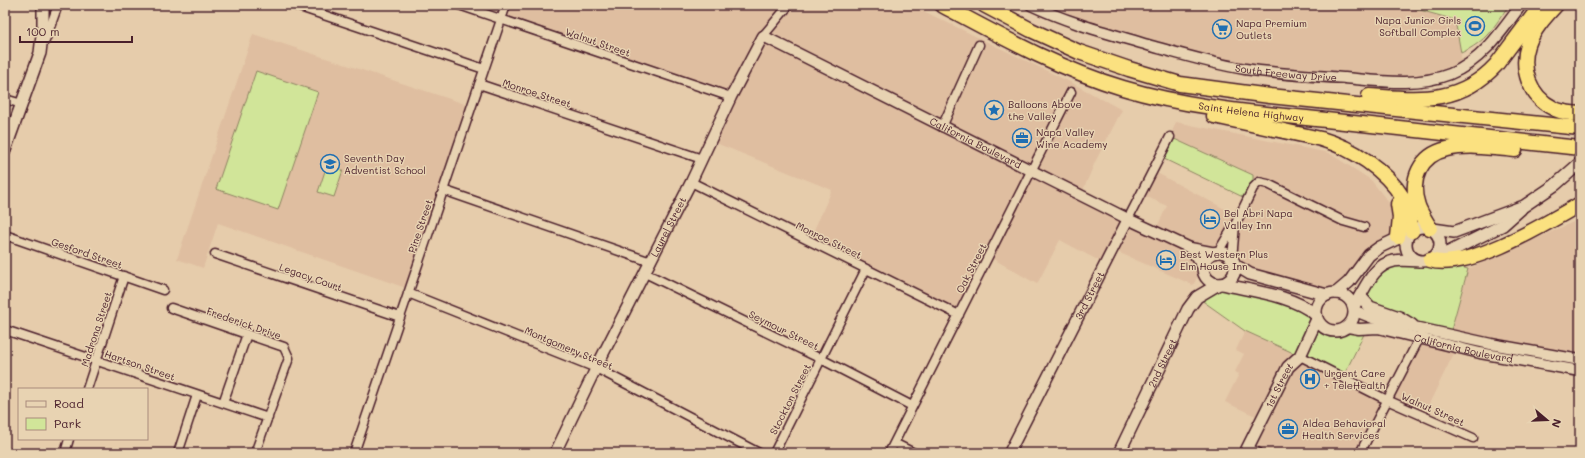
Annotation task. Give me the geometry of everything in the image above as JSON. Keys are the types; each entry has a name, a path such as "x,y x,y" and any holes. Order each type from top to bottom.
{"highway":[{"name":"Saint Helena Highway","path":"942,5 1023,48 1072,70 1123,88 1175,101 1223,109 1580,148"},
{"name":"Saint Helena Highway","path":"984,5 1031,30 1079,52 1122,67 1180,84 1580,128"},
{"path":"1226,90 1420,99 1446,96 1473,85 1489,73 1541,5"},
{"path":"1556,5 1538,26 1531,39 1526,53 1526,74 1534,91 1545,104 1558,111 1580,114"},
{"path":"1072,70 1108,87 1137,97 1332,142 1351,151 1368,162 1395,188 1400,216 1407,233"},
{"path":"1431,228 1417,204 1414,184 1415,177 1422,164 1433,154 1448,149 1464,147 1580,153"},
{"path":"1428,259 1442,262 1480,254 1528,233 1580,204"}],"main road":[{"path":"5,150 40,53 44,5"},
{"path":"1354,308 1345,295 1332,294 1250,274 1225,253 1217,252 1207,257 1203,267 1206,277 1210,281 1293,300 1308,308 1325,329 1337,332 1348,327 1353,320 1354,308 1364,288 1378,269 1385,264 1393,261 1428,259 1449,252 1503,224 1524,206 1564,178 1580,163"},
{"path":"1316,317 1319,302 1349,282 1369,255 1380,247 1420,227 1454,232 1524,206"},
{"path":"1407,233 1407,249 1413,258 1428,259 1438,253 1440,242 1439,237 1431,228"},
{"path":"1221,284 1230,280 1233,276 1234,262"},
{"name":"2nd Street","path":"1119,453 1188,309 1197,297 1221,284"},
{"path":"1360,296 1370,307 1399,317 1412,325"},
{"name":"1st Street","path":"1247,450 1288,367 1300,356 1316,317"}],"street":[{"path":"40,53 58,5"},
{"path":"294,5 484,70"},
{"name":"Walnut Street","path":"459,5 731,97"},
{"name":"Pine Street","path":"354,453 506,5"},
{"name":"Laurel Street","path":"555,453 596,368 691,182 731,97 763,36 789,5"},
{"name":"South Freeway Drive","path":"1031,5 1065,20 1089,28 1244,69 1304,75 1407,82 1423,81 1443,76 1465,66 1477,57 1491,43 1521,5"},
{"name":"California Boulevard","path":"763,36 1128,219 1190,248 1217,252"},
{"path":"942,126 979,45"},
{"name":"Monroe Street","path":"479,84 702,159"},
{"name":"Oak Street","path":"889,453 1071,92"},
{"path":"5,99 22,104"},
{"name":"3rd Street","path":"1009,453 1170,137"},
{"name":"Monroe Street","path":"691,182 958,315"},
{"path":"1217,252 1235,225 1253,188 1259,182 1264,182 1344,221 1364,227"},
{"path":"443,190 651,262"},
{"path":"1234,262 1235,225"},
{"name":"Gesford Street","path":"5,235 163,290"},
{"path":"1190,248 1203,267"},
{"name":"Legacy Court","path":"215,254 400,318"},
{"name":"Stockton Street","path":"774,453 866,269"},
{"name":"Seymour Street","path":"646,272 912,406"},
{"name":"Madrona Street","path":"87,388 124,276"},
{"name":"Montgomery Street","path":"408,293 596,368 759,453"},
{"name":"Frederick Drive","path":"171,308 284,347 289,358 256,453"},
{"name":"California Boulevard","path":"1354,308 1373,318 1412,325 1491,344 1580,360"},
{"name":"California Boulevard","path":"1348,327 1359,329 1378,328 1457,347 1580,371"},
{"path":"1360,453 1424,328"},
{"name":"Hartson Street","path":"5,330 268,418"},
{"path":"223,403 247,334"},
{"path":"1457,347 1463,344 1489,350 1491,344"},
{"name":"Walnut Street","path":"1300,356 1387,400 1473,438"},
{"path":"178,453 197,395"},
{"path":"65,453 69,440"},
{"path":"894,443 914,453"},
{"path":"1247,450 1259,453"}],"shaded area":[{"path":"459,5 911,5 1074,84 1122,110 1095,162 1081,195 1155,231 1167,206 1141,194 1153,171 1238,216 1253,175 1170,137 1176,122 1329,153 1371,180 1400,217 1394,239 1336,293 1235,265 1235,226 1216,253 1190,248 1203,267 1193,285 1113,250 1105,264 1060,240 1037,284 988,256 959,315 809,241 832,190 711,141 731,98"},
{"name":"Napa Premium Outlets","path":"1031,5 1402,5 1455,20 1461,53 1461,69 1423,81 1244,69"},
{"name":"Seventh Day Adventist School","path":"253,34 471,106 409,289 218,223 203,268 177,259"},
{"path":"1580,219 1580,360 1450,334 1468,269"},
{"path":"1245,331 1300,356 1387,399 1420,338 1457,347 1423,416 1387,400 1360,453 1259,453 1248,448 1262,419 1225,402 1239,374 1235,372 1244,354 1236,350"}],"green space":[{"name":"Napa Junior Girls Softball Complex","path":"1402,5 1509,5 1494,27 1483,39 1461,53 1455,20"},
{"path":"256,71 318,92 278,210 216,189"},
{"path":"1170,137 1253,175 1253,188 1247,199 1160,157"},
{"path":"327,165 343,170 334,197 318,192"},
{"path":"1442,262 1468,269 1450,334 1370,307 1364,288 1385,264"},
{"path":"1220,284 1293,301 1325,329 1330,331 1350,327 1367,328 1343,377 1245,331 1197,297"}],"place":[{"name":"Napa Junior Girls Softball Complex","path":"1475,26"},
{"name":"Napa Premium Outlets","path":"1222,29"},
{"name":"Balloons Above the Valley","path":"994,110"},
{"name":"Napa Valley Wine Academy","path":"1022,138"},
{"name":"Seventh Day Adventist School","path":"330,164"},
{"name":"Bel Abri Napa Valley Inn","path":"1210,219"},
{"name":"Best Western Plus Elm House Inn","path":"1166,260"},
{"name":"Urgent Care + TeleHealth","path":"1310,379"},
{"name":"Aldea Behavioral Health Services","path":"1288,429"}]}
